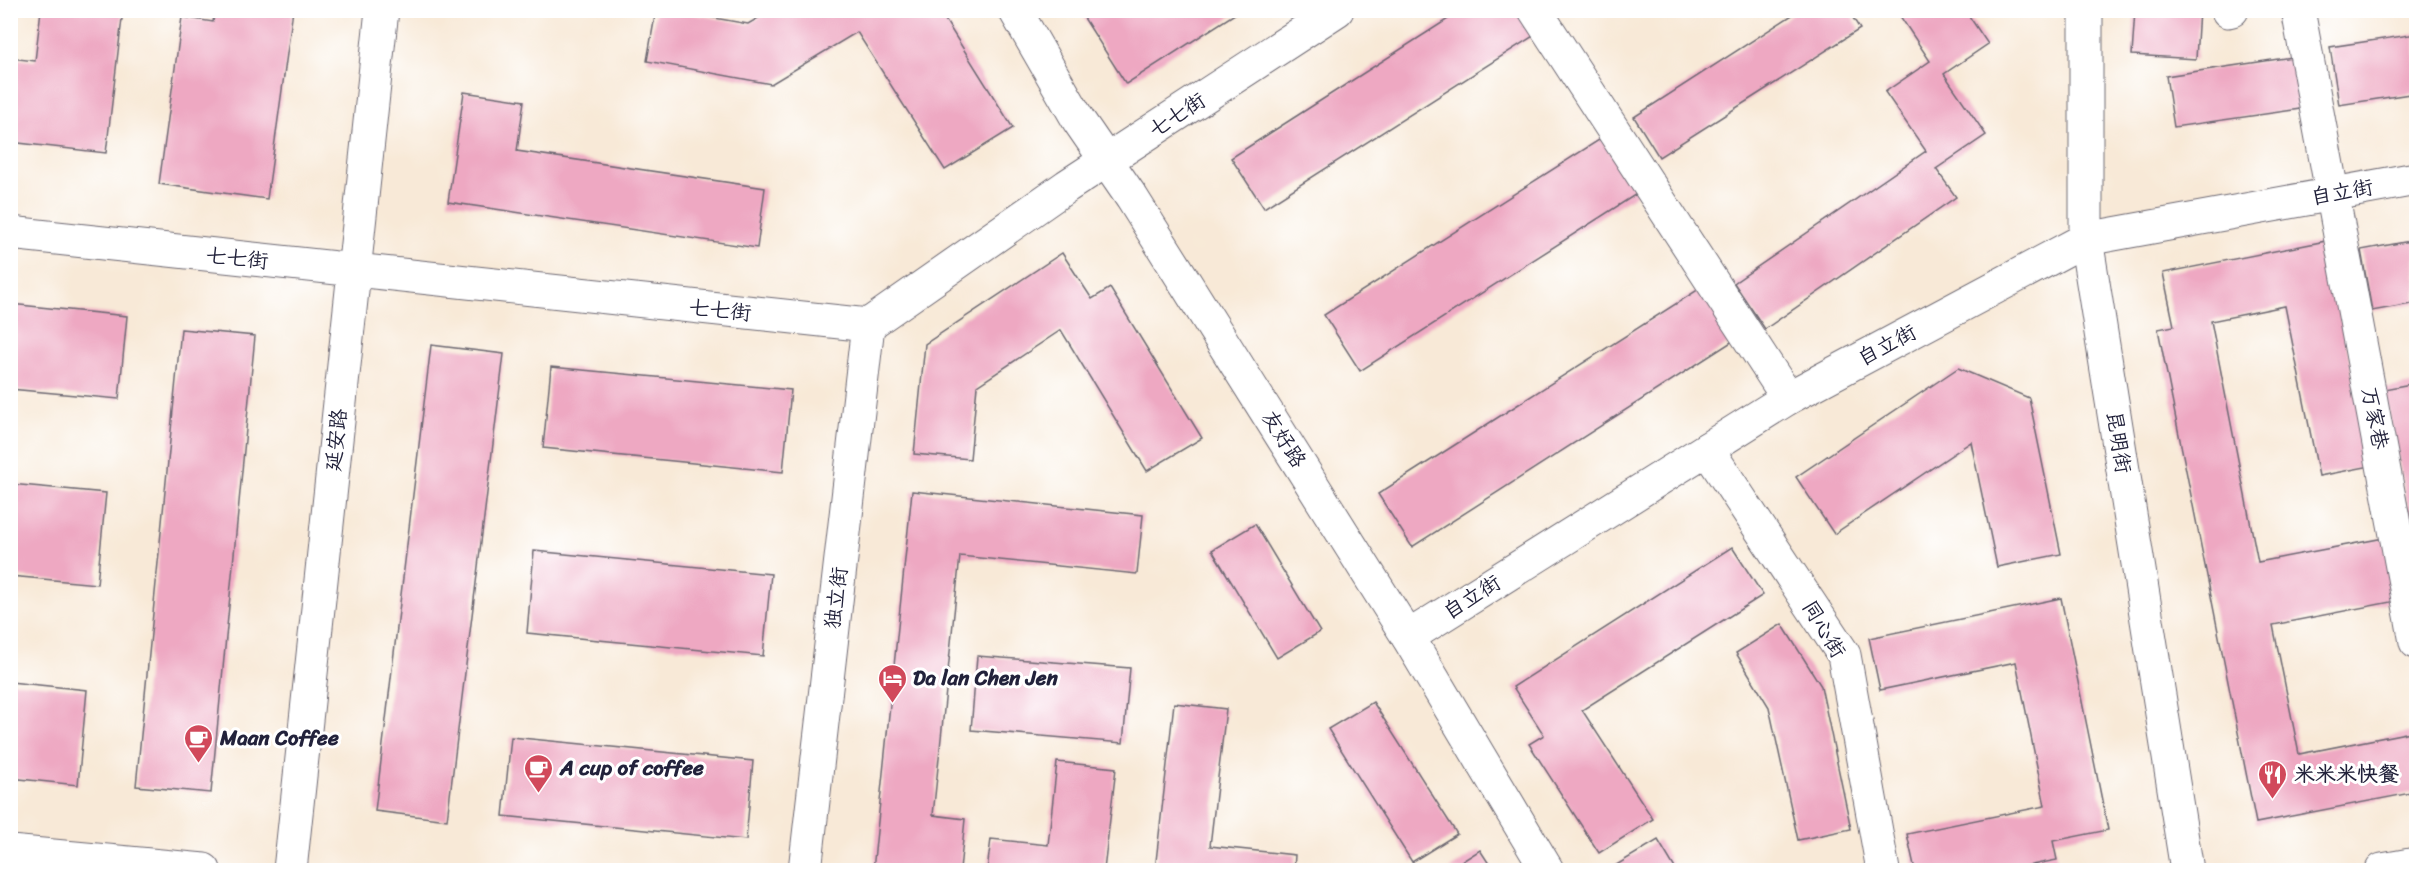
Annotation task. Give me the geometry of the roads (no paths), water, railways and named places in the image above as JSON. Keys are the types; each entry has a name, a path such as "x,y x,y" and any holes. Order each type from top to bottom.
{"street":[{"name":"延安路","path":"290,870 382,10"},
{"name":"友好路","path":"1015,10 1079,121 1107,161 1408,637 1547,870"},
{"name":"七七街","path":"10,233 868,325 1107,161 1337,10"},
{"path":"1535,10 1788,398"},
{"name":"昆明街","path":"2086,10 2086,239 2187,870"},
{"name":"万家巷","path":"2298,10 2416,642"},
{"name":"自立街","path":"1408,637 1788,398 2086,239 2416,179"},
{"name":"独立街","path":"805,870 868,325"},
{"name":"同心街","path":"1707,449 1844,655 1883,870"},
{"path":"10,852 204,870"},
{"path":"2382,870 2416,864"}],"place":[{"name":"Da lan Chen Jen","path":"892,704"},
{"name":"Maan Coffee","path":"199,764"},
{"name":"A cup of coffee","path":"539,794"},
{"name":"米米米快餐","path":"2273,800"}]}
